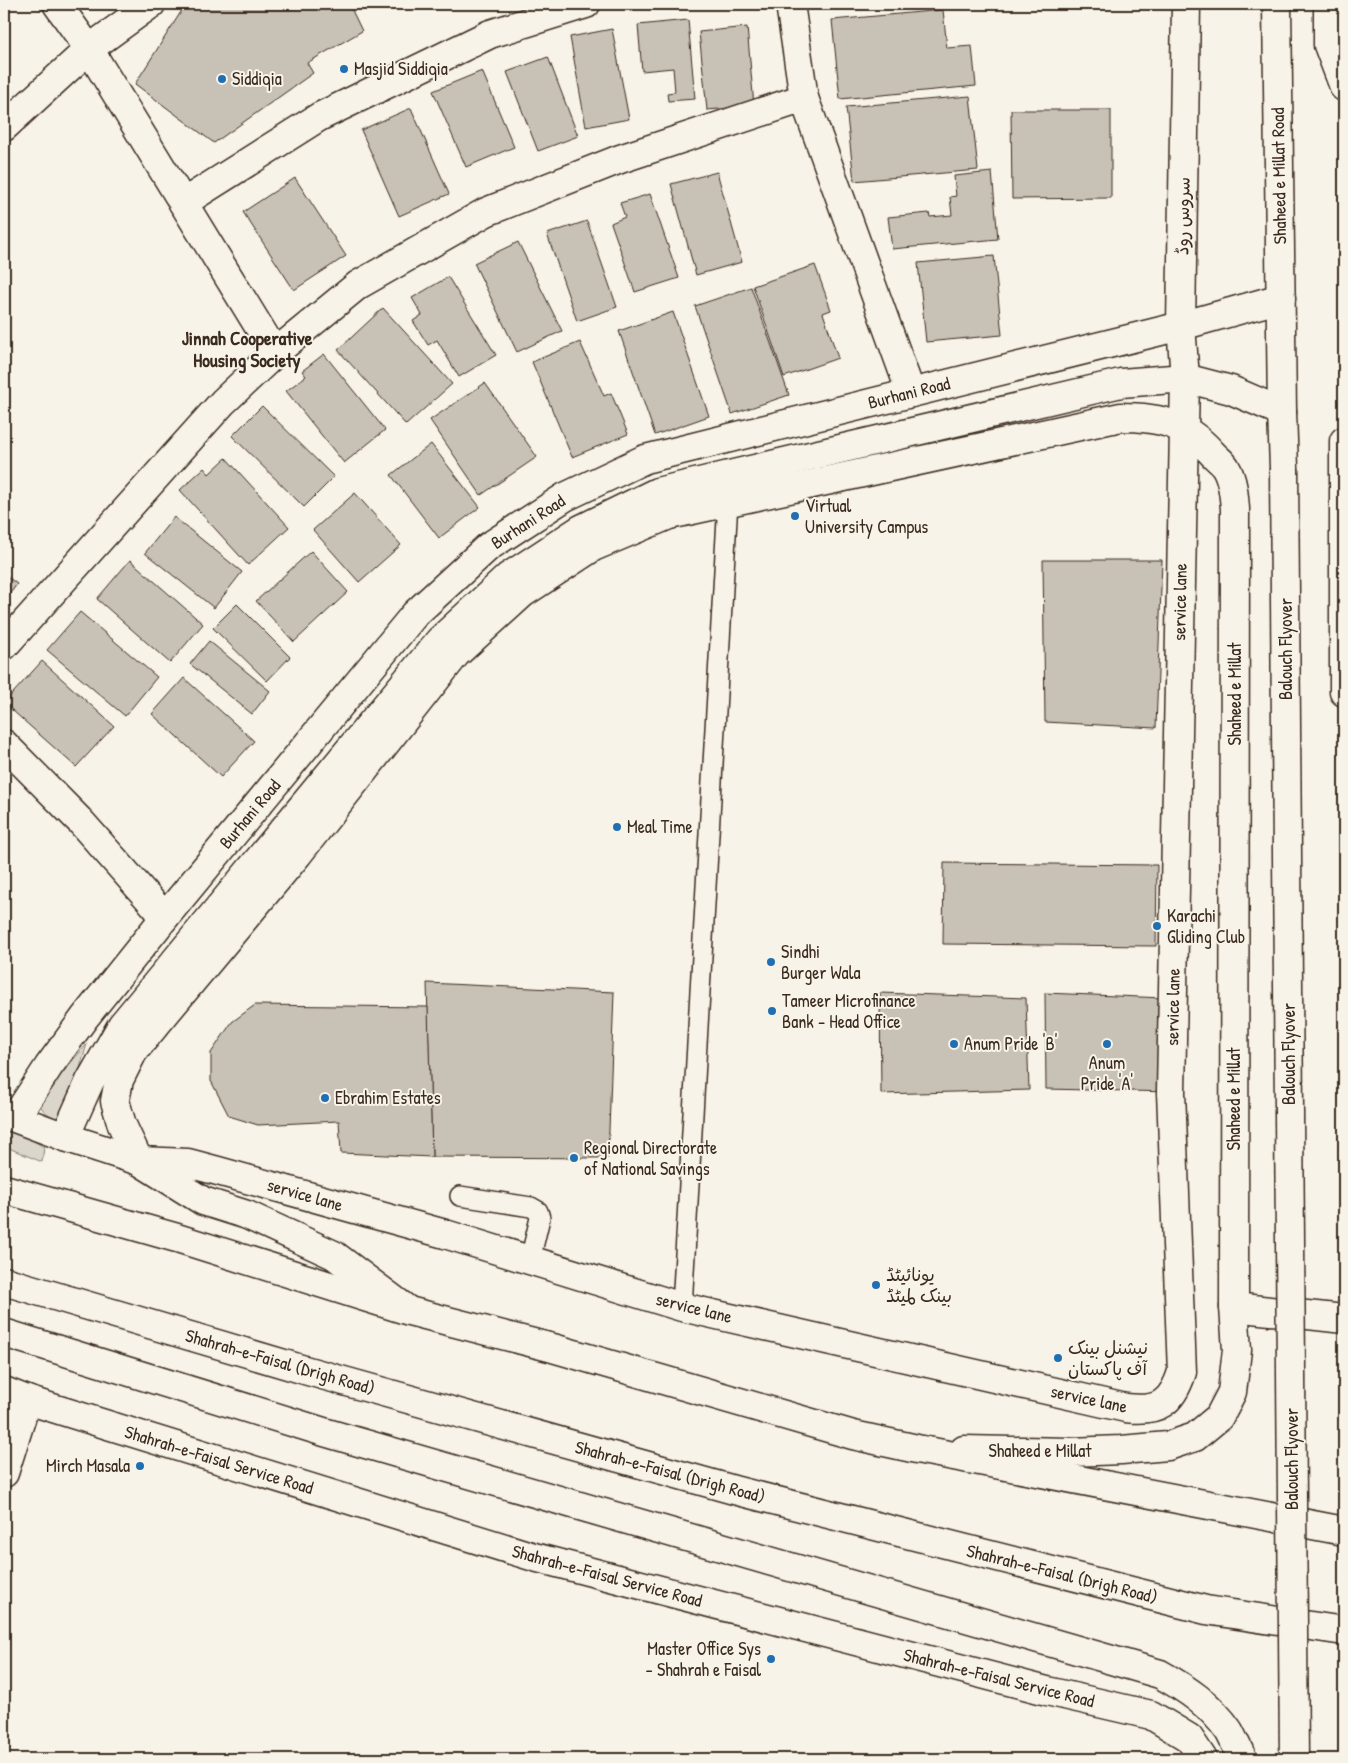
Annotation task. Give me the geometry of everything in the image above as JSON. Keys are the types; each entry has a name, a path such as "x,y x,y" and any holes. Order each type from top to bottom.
{"main road":[{"path":"57,4 89,49 275,353"},
{"path":"4,127 89,49 151,4"},
{"path":"183,203 319,117 490,34 586,4"},
{"path":"790,4 804,98 911,393"},
{"name":"سروس روڈ","path":"1183,428 1185,378 1181,326 1186,4"},
{"name":"Shaheed e Millat Road","path":"1277,4 1281,348"},
{"path":"1278,67 1292,38 1292,4"},
{"path":"1328,4 1328,45 1344,87"},
{"path":"4,646 223,402 275,353 358,285 486,212 620,160 804,98"},
{"name":"Burhani Road","path":"10,1116 164,917 415,614 488,547 565,497 645,459 1181,326 1281,298"},
{"name":"Balouch Flyover","path":"1281,348 1284,468 1294,1759"},
{"name":"Burhani Road","path":"65,1137 90,1080 122,1025 440,640 508,577 581,529 657,492 1121,384 1185,378 1231,390 1282,412"},
{"path":"409,1311 334,1255 247,1215 203,1201 139,1161 122,1125 114,1101 119,1080 133,1052 298,854 456,654 523,593 593,546 669,515 1121,417 1156,419 1183,428"},
{"name":"Shaheed e Millat","path":"917,1449 1079,1452 1168,1446 1195,1436 1219,1416 1232,1392 1237,1350 1234,1307 1235,510 1233,488 1226,468 1205,445 1183,428"},
{"name":"service lane","path":"10,1116 65,1137 139,1161 188,1163 445,1234 682,1307 1126,1408 1140,1410 1156,1407 1167,1401 1177,1389 1182,1372 1171,1092 1183,428"},
{"path":"1344,441 1344,692"},
{"path":"4,744 82,822 164,917"},
{"path":"4,1190 177,1238 409,1311 553,1348 853,1435 1344,1531"},
{"name":"Shahrah-e-Faisal (Drigh Road)","path":"4,1281 317,1374 734,1490 1206,1610 1344,1631"},
{"path":"1234,1307 1344,1319"},
{"path":"4,1333 324,1432 1160,1674 1183,1687 1209,1707 1229,1731 1243,1759"},
{"path":"4,1473 16,1396"},
{"name":"Shahrah-e-Faisal Service Road","path":"16,1396 534,1557 1047,1691 1151,1715 1189,1738 1203,1759"}],"lane":[{"path":"682,1307 728,501"},
{"path":"460,1196 531,1207 538,1211 540,1218 530,1260"}],"shaded area":[{"path":"87,1044 66,1116 55,1119 44,1111 39,1104 42,1096"},
{"path":"4,1124 44,1147 42,1162 4,1146"}],"building":[{"name":"Siddiqia","path":"186,4 349,4 362,31 307,63 313,73 214,143 135,84"},
{"path":"943,10 947,48 972,46 976,86 840,99 832,20"},
{"path":"688,20 695,99 668,101 667,93 675,92 673,68 642,71 638,25"},
{"path":"747,27 754,106 707,110 699,32"},
{"path":"612,29 629,119 586,127 570,37"},
{"path":"548,57 578,136 538,151 507,72"},
{"path":"482,71 514,147 466,167 433,91"},
{"path":"970,96 978,170 854,181 846,107"},
{"path":"411,108 449,194 399,216 361,130"},
{"path":"1011,110 1111,110 1111,198 1012,199"},
{"path":"717,172 742,262 696,275 671,184"},
{"path":"992,172 998,239 892,249 888,217 929,213 930,217 952,215 950,197 956,196 954,176"},
{"path":"295,178 346,256 294,290 243,212"},
{"path":"650,194 679,278 635,292 611,223 625,217 620,203"},
{"path":"587,221 617,307 577,321 547,234"},
{"path":"518,242 562,331 517,352 474,263"},
{"path":"994,256 1002,335 926,342 918,263"},
{"path":"815,265 831,310 823,313 838,358 784,377 753,286"},
{"path":"448,277 496,355 459,377 437,340 428,345 413,321 422,315 412,298"},
{"path":"751,287 789,395 732,414 695,306"},
{"path":"383,308 452,384 406,425 338,350"},
{"path":"673,312 709,416 655,435 619,331"},
{"path":"580,342 604,396 611,393 628,434 572,457 532,362"},
{"path":"324,354 385,430 344,463 286,391 306,376 302,371"},
{"path":"485,383 537,457 481,495 430,420"},
{"path":"262,406 334,477 304,507 232,436"},
{"path":"431,444 480,507 439,538 391,475"},
{"path":"226,458 289,527 248,565 180,490 204,468 209,474"},
{"path":"355,493 401,545 359,582 313,530"},
{"path":"174,517 242,572 214,608 145,553"},
{"path":"311,551 348,592 294,642 256,601"},
{"path":"130,560 203,624 170,663 97,599"},
{"path":"1043,560 1162,560 1156,728 1045,722"},
{"path":"4,574 17,584 4,602"},
{"path":"237,604 290,657 267,681 213,628"},
{"path":"80,612 157,677 125,716 47,650"},
{"path":"209,641 270,691 252,714 190,664"},
{"path":"42,661 114,726 76,767 4,703"},
{"path":"184,678 254,741 221,777 152,714"},
{"path":"944,863 1157,865 1156,946 943,944"},
{"path":"427,983 614,992 608,1158 432,1157"},
{"name":"Anum Pride 'B'","path":"880,993 1026,998 1029,1090 881,1094"},
{"name":"Anum Pride 'A'","path":"1045,993 1164,998 1171,1092 1046,1089"},
{"name":"Ebrahim Estates","path":"255,1005 428,1007 432,1157 341,1153 339,1121 258,1125 229,1116 211,1081 211,1053 232,1022"}],"place":[{"name":"Masjid Siddiqia","path":"344,69"},
{"name":"Siddiqia","path":"222,79"},
{"name":"Virtual University Campus","path":"795,516"},
{"name":"Meal Time","path":"617,827"},
{"name":"Karachi Gliding Club","path":"1157,926"},
{"name":"Sindhi Burger Wala","path":"771,962"},
{"name":"Tameer Microfinance Bank - Head Office","path":"772,1011"},
{"name":"Anum Pride 'B'","path":"954,1044"},
{"name":"Anum Pride 'A'","path":"1107,1044"},
{"name":"Ebrahim Estates","path":"325,1098"},
{"name":"Regional Directorate of National Savings","path":"574,1158"},
{"name":"یونائیٹڈ بینک لمیٹڈ","path":"876,1285"},
{"name":"نیشنل بینک آف پاکستان","path":"1058,1358"},
{"name":"Mirch Masala","path":"140,1466"},
{"name":"Master Office Sys - Shahrah e Faisal","path":"771,1659"}],"district":[{"name":"Jinnah Cooperative Housing Society","path":"247,349"}]}
